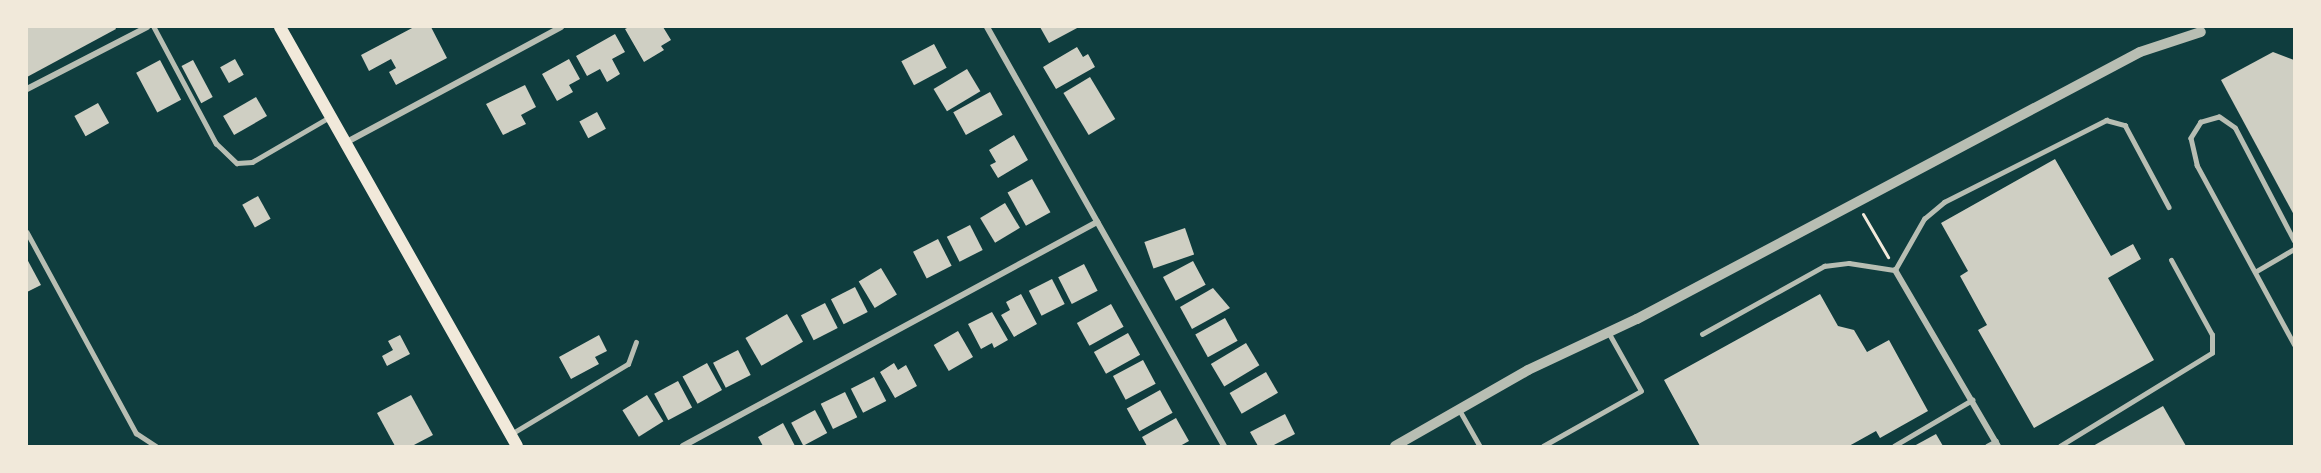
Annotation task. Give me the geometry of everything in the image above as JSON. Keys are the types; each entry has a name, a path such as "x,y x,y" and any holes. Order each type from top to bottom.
{"main road":[{"path":"280,27 517,446"}],"street":[{"path":"27,89 147,27"},
{"path":"345,143 561,27"},
{"path":"987,27 1224,446"},
{"path":"1395,446 1528,370 1608,332 2140,52 2201,32"},
{"path":"683,446 1097,222"},
{"path":"1895,270 1997,443"}],"lane":[{"path":"154,27 216,143 237,164 252,162 330,117"},
{"path":"2294,241 2235,128 2219,117 2201,122 2191,138 2197,165 2294,344"},
{"path":"1702,334 1824,266 1849,263 1895,270 1924,219 1944,202 2106,120 2125,125 2169,207"},
{"path":"27,232 136,433 156,446"},
{"path":"2255,272 2294,249"},
{"path":"2060,446 2212,353 2212,335 2171,260"},
{"path":"1543,446 1641,392 1608,332"},
{"path":"510,435 628,364 636,342"},
{"path":"1894,446 1972,400"},
{"path":"1459,409 1480,446"},
{"path":"1987,446 1997,443"}],"path":[{"path":"1861,210 1895,270"}],"building":[{"path":"27,27 115,27 116,29 27,77"},
{"path":"414,27 431,27 447,58 396,85 389,72 396,68 391,59 369,71 361,55"},
{"path":"663,27 671,40 661,46 664,50 644,62 625,29"},
{"path":"1040,27 1079,27 1049,43"},
{"path":"615,34 625,52 612,59 620,74 607,82 600,69 587,76 576,56"},
{"path":"934,44 947,68 914,85 901,61"},
{"path":"1077,47 1083,57 1088,54 1095,67 1056,89 1043,67"},
{"path":"2273,52 2294,60 2294,215 2221,80"},
{"path":"235,59 244,75 229,83 220,67"},
{"path":"569,59 580,79 569,85 573,92 557,101 542,74"},
{"path":"160,60 181,100 157,112 136,73"},
{"path":"193,60 213,97 201,103 182,66"},
{"path":"967,69 980,91 947,111 934,89"},
{"path":"1090,77 1115,119 1089,135 1063,93"},
{"path":"525,85 536,107 521,115 526,124 503,135 486,104"},
{"path":"990,92 1003,115 966,135 953,112"},
{"path":"256,97 267,116 234,135 223,116"},
{"path":"98,103 109,123 86,136 74,116"},
{"path":"597,112 606,129 588,138 579,121"},
{"path":"1014,135 1028,160 998,178 990,165 996,162 989,150"},
{"path":"2055,159 2111,256 2133,244 2141,259 2108,278 2154,360 2034,428 1978,330 1987,325 1960,276 1968,271 1941,223"},
{"path":"1032,179 1050,212 1026,226 1008,193"},
{"path":"258,196 271,219 255,227 242,205"},
{"path":"1005,203 1020,228 995,243 980,218"},
{"path":"970,225 983,250 960,262 947,237"},
{"path":"1185,228 1194,254 1153,268 1144,242"},
{"path":"938,239 952,266 927,278 913,252"},
{"path":"27,259 41,285 27,292"},
{"path":"1193,261 1206,285 1176,301 1163,277"},
{"path":"1084,264 1098,291 1072,304 1058,277"},
{"path":"881,268 897,295 875,308 859,281"},
{"path":"1052,279 1065,304 1042,316 1029,291"},
{"path":"855,287 868,312 844,324 831,299"},
{"path":"1213,288 1230,308 1192,329 1180,307"},
{"path":"1021,294 1037,324 1014,337 1001,315 1010,310 1006,302"},
{"path":"1820,294 1838,326 1854,330 1867,352 1889,340 1928,411 1880,438 1876,431 1849,446 1700,446 1664,380"},
{"path":"825,303 838,328 814,340 801,315"},
{"path":"1111,304 1124,327 1089,346 1077,323"},
{"path":"992,312 1008,340 994,348 992,343 981,349 968,324"},
{"path":"787,314 803,342 761,366 745,338"},
{"path":"1225,318 1238,341 1208,357 1195,334"},
{"path":"958,331 973,357 949,371 934,345"},
{"path":"1128,333 1140,355 1106,374 1094,352"},
{"path":"400,335 410,354 387,366 382,356 393,350 388,341"},
{"path":"599,335 607,351 595,357 599,364 571,379 559,357"},
{"path":"1246,343 1259,365 1224,386 1211,364"},
{"path":"738,350 751,375 726,388 713,363"},
{"path":"1143,360 1156,384 1126,400 1113,376"},
{"path":"707,363 722,390 698,404 683,377"},
{"path":"894,363 898,370 906,365 917,386 895,398 880,372"},
{"path":"1266,372 1278,393 1242,414 1230,393"},
{"path":"874,377 886,401 863,413 851,389"},
{"path":"678,381 692,407 668,420 654,394"},
{"path":"1160,390 1173,413 1139,431 1127,408"},
{"path":"845,392 857,417 833,429 821,404"},
{"path":"411,395 433,435 412,446 395,446 377,413"},
{"path":"647,395 663,421 639,437 622,410"},
{"path":"2163,406 2186,446 2093,446"},
{"path":"815,410 827,433 803,446 791,423"},
{"path":"1285,414 1295,434 1272,446 1258,446 1250,432"},
{"path":"1176,418 1189,441 1180,446 1147,446 1142,437"},
{"path":"783,423 795,446 763,446 758,437"},
{"path":"1936,434 1943,446 1914,446"}]}
